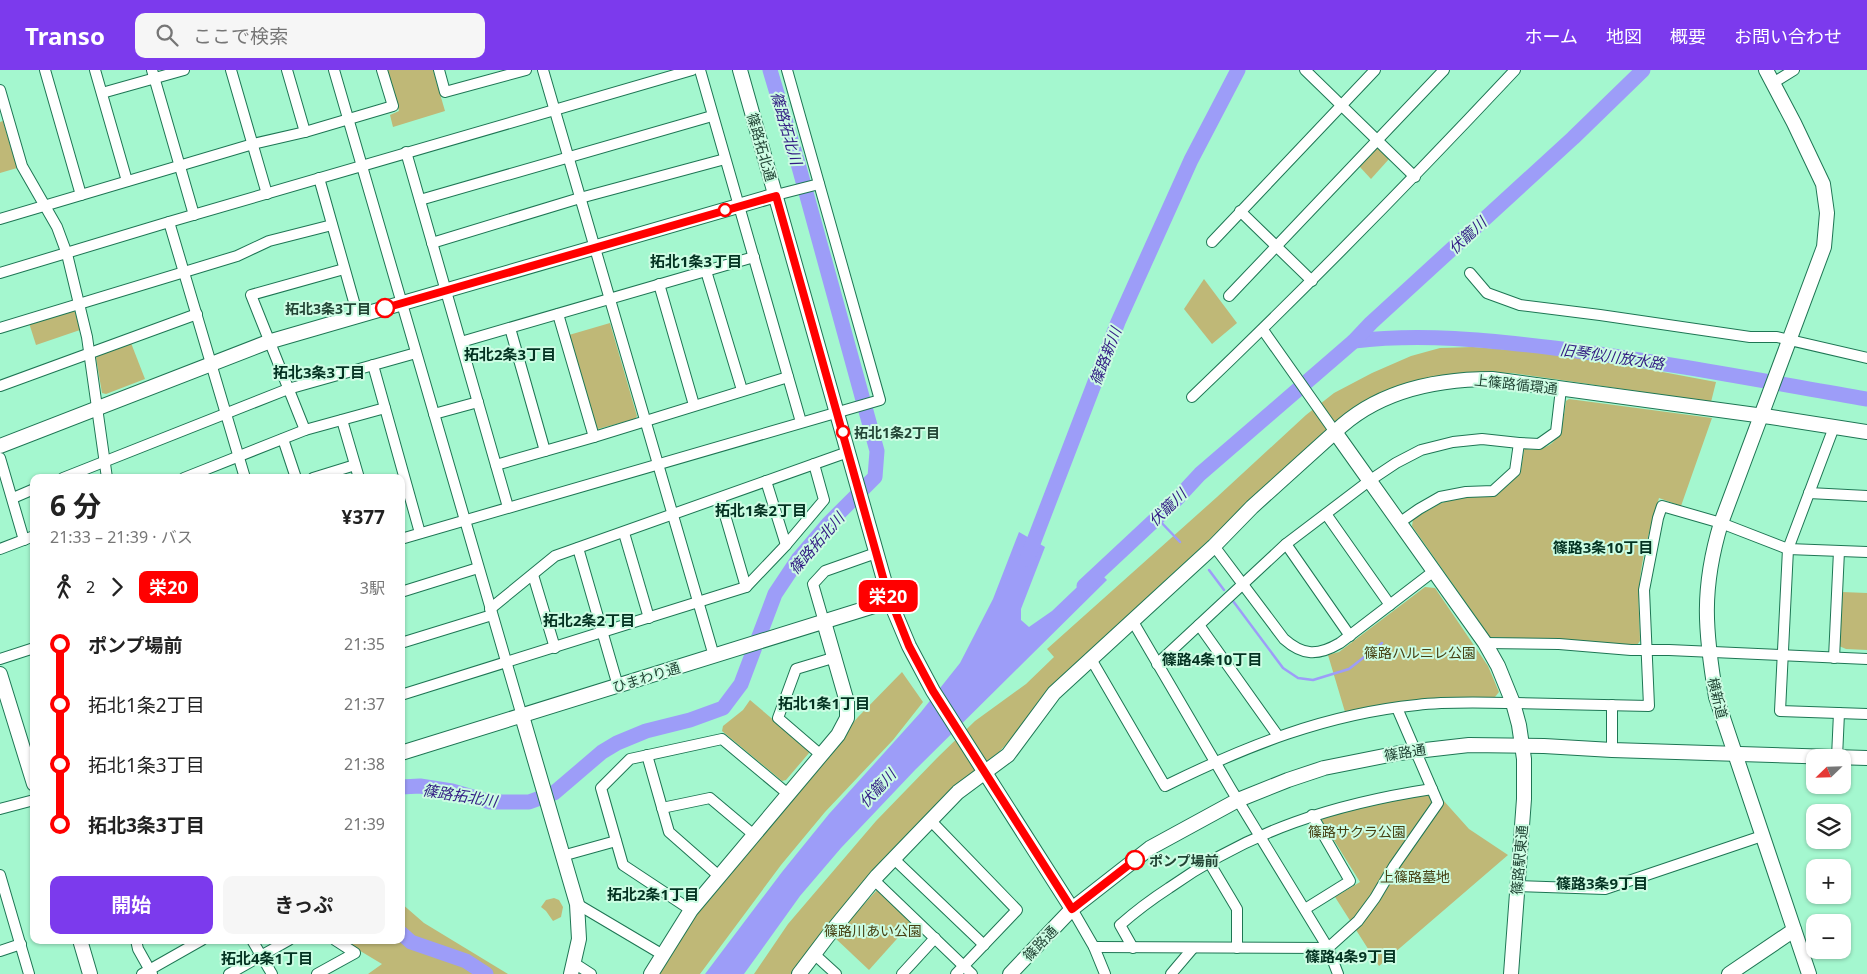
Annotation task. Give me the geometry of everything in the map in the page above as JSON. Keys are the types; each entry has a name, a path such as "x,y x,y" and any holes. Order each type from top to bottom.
{"street":[{"path":"45,70 81,194"},
{"path":"95,70 127,180"},
{"path":"102,94 153,74 184,70"},
{"path":"231,70 267,194"},
{"path":"287,70 304,132"},
{"path":"334,70 577,904 580,939 573,969 591,974"},
{"path":"0,219 127,180 393,106 382,70"},
{"path":"439,70 445,92 492,75 526,70"},
{"path":"543,70 714,656"},
{"path":"0,273 406,152 692,70"},
{"path":"700,70 801,422"},
{"name":"篠路拓北通","path":"740,70 890,601 909,646 933,691 1072,909"},
{"path":"405,538 880,400 817,185 787,70"},
{"path":"1305,70 1415,177"},
{"path":"1212,242 1375,70"},
{"path":"1229,296 1444,70"},
{"path":"1192,397 1263,330 1415,177 1514,70"},
{"name":"横新道","path":"1766,70 1794,122 1823,184 1827,213 1824,247 1721,524 1706,593 1708,652 1716,697 1809,974"},
{"path":"1773,83 1794,70"},
{"path":"153,74 194,215"},
{"path":"0,90 22,166 57,227 66,254 87,337 106,474"},
{"path":"420,200 712,116"},
{"path":"406,152 508,507"},
{"path":"432,242 580,198 725,159"},
{"path":"319,178 358,316"},
{"path":"0,446 268,342 594,247 817,185"},
{"path":"1240,211 1312,280"},
{"path":"169,222 244,474"},
{"path":"0,328 237,256 269,241 332,225"},
{"path":"461,342 609,298 754,258"},
{"path":"305,430 251,296 344,269"},
{"path":"706,271 742,390"},
{"path":"1470,273 1487,292 1520,305 1600,314 1750,337 1777,338 1787,346 1867,358"},
{"path":"658,284 694,405"},
{"path":"0,386 197,314"},
{"path":"558,314 594,437"},
{"path":"510,328 545,451"},
{"path":"1263,330 1485,644 1498,666 1513,703 1523,746"},
{"path":"73,474 288,389 416,353"},
{"path":"373,365 403,474"},
{"path":"496,465 788,377"},
{"name":"上篠路循環通","path":"799,974 874,880 958,792 1008,755 1054,694 1342,424 1368,408 1396,394 1431,383 1464,379 1492,379 1760,417 1772,417 1867,432"},
{"path":"1158,664 1286,544 1369,480 1396,462 1421,450 1453,442 1482,439 1539,444 1556,432 1561,389"},
{"path":"434,414 478,402"},
{"path":"198,474 305,430 384,408"},
{"path":"342,420 358,474"},
{"path":"1834,427 1788,549 1780,710 1867,714"},
{"path":"283,439 295,474"},
{"path":"1399,523 1419,509 1440,498 1466,492 1493,491 1515,471 1520,443"},
{"path":"405,642 492,612 555,556 848,452"},
{"path":"0,458 29,538 0,549"},
{"path":"405,694 746,587 786,545 824,500 814,464"},
{"path":"326,474 355,465"},
{"path":"405,481 420,533"},
{"path":"766,481 786,545"},
{"path":"13,498 30,491"},
{"path":"1809,493 1867,496"},
{"path":"720,498 746,587"},
{"path":"1091,659 1166,786 1215,761 1278,736 1332,720 1397,708 1470,702 1649,706 1644,590 1662,506 1721,524 1788,549 1867,552"},
{"path":"1326,514 1390,605"},
{"path":"624,533 649,618"},
{"path":"1286,544 1350,636"},
{"path":"1214,546 1284,639 1295,648 1318,653 1328,650 1350,636 1434,571"},
{"path":"578,548 618,686"},
{"path":"1834,658 1839,551"},
{"path":"651,974 691,910 838,735 847,718 847,702 836,657 813,584 825,571 876,554"},
{"path":"405,591 478,568"},
{"path":"532,575 555,648"},
{"name":"ひまわり通","path":"405,752 890,601"},
{"path":"1132,620 1328,948 1338,974"},
{"path":"1199,625 1278,736"},
{"path":"1485,644 1559,644 1646,650 1867,659"},
{"path":"0,659 30,649"},
{"path":"821,755 778,718 796,669 836,657"},
{"path":"0,674 30,759"},
{"path":"1612,705 1612,750"},
{"path":"1094,947 1328,948 1358,921 1438,804 1397,708"},
{"path":"1838,749 1839,713"},
{"path":"691,910 623,865 601,788 630,759 722,739 788,794"},
{"name":"篠路通","path":"1010,974 1072,909 1150,848 1238,800 1324,768 1416,750 1469,746 1523,746 1806,756"},
{"name":"篠路駅東通","path":"1511,974 1524,799 1523,746"},
{"path":"647,755 668,832 719,876"},
{"name":"篠路通","path":"1851,757 1867,758"},
{"path":"1133,948 1120,924 1134,912 1209,862 1260,835 1312,815 1371,799 1432,789"},
{"path":"662,808 710,798 754,835"},
{"path":"0,809 30,801"},
{"path":"1305,909 1350,881 1312,815"},
{"path":"930,820 1018,910 956,974"},
{"path":"1517,886 1605,889 1762,836"},
{"path":"562,856 616,841"},
{"path":"894,859 984,945"},
{"path":"1209,862 1237,909 1238,948"},
{"path":"0,875 4,901 21,944 29,974"},
{"path":"874,880 972,974"},
{"path":"577,904 663,955"},
{"path":"1072,909 1094,947 1101,972"},
{"path":"1729,974 1794,930"},
{"path":"902,974 935,938"},
{"path":"0,950 21,944"},
{"path":"81,944 90,974"},
{"path":"137,944 148,972 195,944"},
{"path":"254,944 272,974"},
{"path":"229,974 281,944"},
{"path":"317,974 355,953 341,944"},
{"path":"1171,974 1193,948"},
{"path":"814,954 836,974"}],"green space":[{"path":"387,70 433,70 445,111 393,127 390,115 399,111"},
{"path":"3,121 17,168 0,173 0,122"},
{"path":"1377,147 1389,159 1371,179 1359,166"},
{"path":"1204,279 1237,323 1212,344 1184,309"},
{"path":"71,310 75,312 80,330 36,345 29,323"},
{"path":"610,323 637,416 635,419 598,429 596,428 569,335"},
{"path":"131,343 145,379 106,394 102,393 96,358 98,355"},
{"path":"1473,347 1565,356 1716,382 1711,402 1511,373 1471,372 1438,376 1392,388 1345,415 1039,700 1016,734 999,752 970,774 934,807 876,869 794,974 754,974 788,924 876,821 937,758 975,721 1026,684 1054,657 1047,649 1306,415 1334,393 1372,373 1411,356 1440,348"},
{"path":"1569,399 1712,418 1681,506 1659,498 1641,569 1639,600 1640,641 1637,645 1490,637 1412,526 1413,519 1439,504 1456,498 1494,495 1509,484 1521,469 1524,449 1545,447 1557,437 1563,421 1566,401"},
{"name":"篠路ハルニレ公園","path":"1425,587 1435,588 1488,666 1499,692 1495,697 1414,700 1345,712 1328,655 1339,652"},
{"path":"1842,592 1867,593 1867,650 1846,649 1839,646"},
{"path":"902,672 923,702 893,740 825,812 781,865 700,974 656,974 696,912 858,717"},
{"path":"750,700 808,749 809,753 786,780 782,781 722,731 723,726 743,710"},
{"name":"上篠路墓地","path":"1426,794 1430,795 1433,804 1443,800 1469,829 1508,855 1379,966 1335,897 1360,882 1322,821 1323,817 1362,806"},
{"name":"篠路川あい公園","path":"877,890 912,922 869,970 834,937"},
{"path":"554,898 559,900 563,907 561,917 553,921 541,907 546,900"},
{"path":"405,906 424,923 508,974 368,974 382,964 349,944 405,944"}],"water":[{"path":"1019,532 1045,547 1021,609 1021,620 1029,627 1052,611 1096,569 1107,580 915,770 841,848 800,896 744,974 705,974 782,872 829,814 921,712 960,663 993,599"}],"waterway":[{"name":"篠路拓北川","path":"405,787 420,786 452,791 490,802 529,802 554,793 602,752 617,743 646,731 690,720 723,708 741,684 775,594 799,558 828,524 875,477 877,451 799,167 770,70"},
{"name":"篠路新川","path":"1027,559 1118,322 1191,160 1238,70"},
{"name":"伏籠川","path":"1084,586 1174,502 1200,474 1354,341 1371,323 1573,138 1643,70"},
{"name":"旧琴似川放水路","path":"1354,341 1454,338 1529,345 1672,365 1867,399"},
{"path":"1157,518 1180,542"},
{"path":"1209,570 1224,590"},
{"path":"1233,601 1283,668 1298,678 1313,680 1349,669 1382,643"},
{"name":"篠路拓北川","path":"405,937 411,942 466,961 486,974"}],"bus line":[{"name":"栄20","path":"385,308 776,196 890,601 909,646 933,691 1072,909 1135,860"}],"place":[{"name":"拓北3条3丁目","path":"385,308"},
{"name":"拓北1条2丁目","path":"843,432"},
{"name":"ポンプ場前","path":"1135,860"}],"district":[{"name":"拓北1条3丁目","path":"696,261"},
{"name":"拓北2条3丁目","path":"510,354"},
{"name":"拓北3条3丁目","path":"319,372"},
{"name":"拓北1条2丁目","path":"761,510"},
{"name":"篠路3条10丁目","path":"1603,547"},
{"name":"拓北2条2丁目","path":"589,620"},
{"name":"篠路4条10丁目","path":"1212,659"},
{"name":"拓北1条1丁目","path":"824,703"},
{"name":"篠路3条9丁目","path":"1602,883"},
{"name":"拓北2条1丁目","path":"653,894"},
{"name":"篠路4条9丁目","path":"1351,956"},
{"name":"拓北4条1丁目","path":"267,958"}],"park label":[{"name":"篠路サクラ公園","path":"1357,831"}]}
